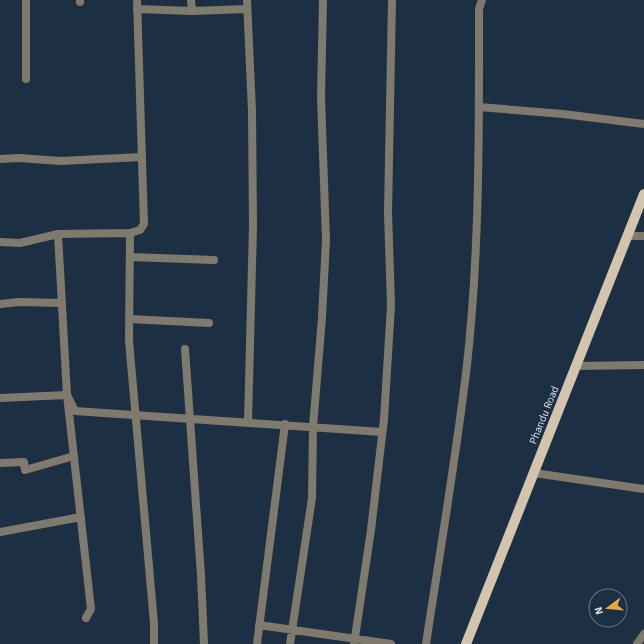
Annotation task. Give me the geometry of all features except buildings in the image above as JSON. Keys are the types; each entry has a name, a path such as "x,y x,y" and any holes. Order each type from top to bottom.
{"main road":[{"name":"Phandu Road","path":"466,644 644,194"}],"street":[{"path":"26,0 26,79"},
{"path":"0,242 20,243 58,234 130,233 140,230 144,224 137,0"},
{"path":"191,0 192,10"},
{"path":"247,0 252,111 253,218 248,422"},
{"path":"290,644 312,498 313,427 326,240 322,97 323,0"},
{"path":"355,642 371,530 382,432 391,306 388,212 392,0"},
{"path":"426,644 467,365 474,278 479,107 479,9 482,0"},
{"path":"137,9 247,9"},
{"path":"479,107 563,114 644,124"},
{"path":"0,159 20,158 60,162 142,157"},
{"path":"130,233 129,340 134,414 154,623 154,644"},
{"path":"58,234 67,395 91,608 86,618"},
{"path":"628,236 644,236"},
{"path":"130,257 214,260"},
{"path":"0,304 19,302 62,303"},
{"path":"129,319 209,323"},
{"path":"184,349 201,575 204,644"},
{"path":"576,366 644,365"},
{"path":"67,395 75,411 285,424 382,432"},
{"path":"0,398 67,395"},
{"path":"257,644 285,424"},
{"path":"0,463 24,462 25,470 74,456"},
{"path":"534,473 644,489"},
{"path":"0,532 81,517"},
{"path":"259,625 355,642 391,644"},
{"path":"637,644 644,634"}]}
